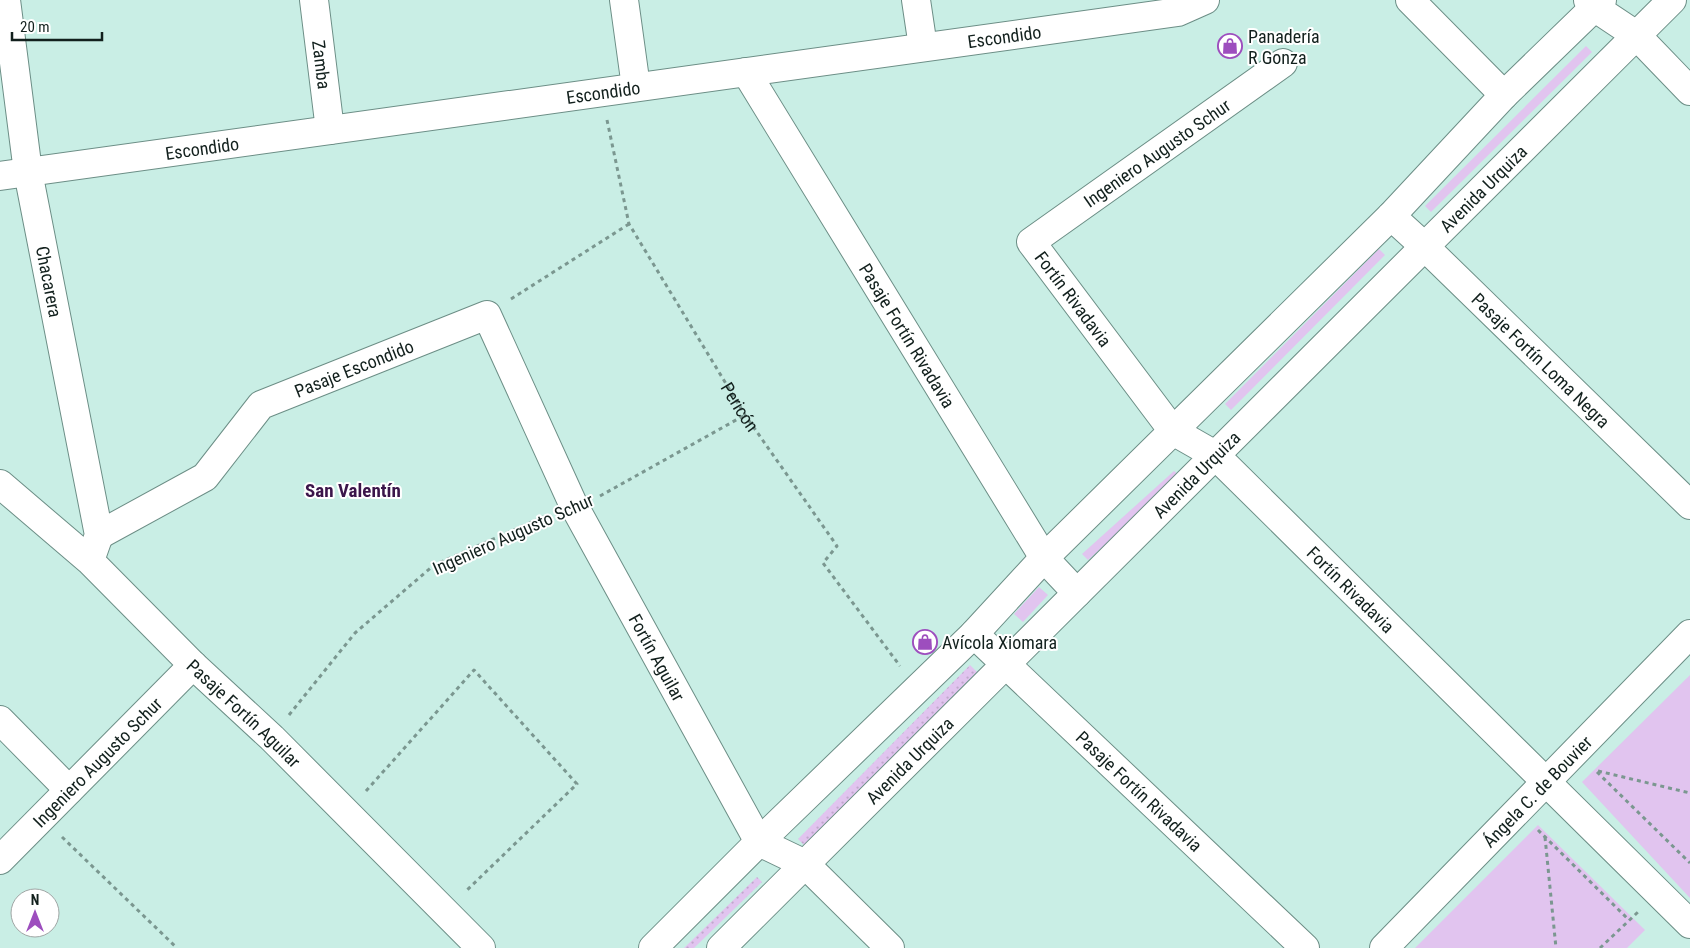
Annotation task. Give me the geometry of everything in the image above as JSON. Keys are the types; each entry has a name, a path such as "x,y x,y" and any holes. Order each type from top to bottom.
{"street":[{"name":"Chacarera","path":"6,0 28,172 100,535"},
{"name":"Zamba","path":"314,0 330,130"},
{"path":"624,0 636,88"},
{"path":"916,0 922,48"},
{"name":"Escondido","path":"0,176 1178,12 1204,0"},
{"path":"1410,0 1504,96"},
{"name":"Avenida Urquiza","path":"721,948 1672,0"},
{"path":"653,948 759,842 974,634 1044,558 1391,216 1595,2 1636,36 1690,91"},
{"name":"Ingeniero Augusto Schur","path":"1031,242 1284,64"},
{"name":"Pasaje Fortín Rivadavia","path":"746,72 1044,558 1077,593"},
{"name":"Pasaje Fortín Loma Negra","path":"1391,216 1690,505"},
{"name":"Fortín Rivadavia","path":"1031,242 1172,431 1215,455 1690,924"},
{"name":"Pasaje Escondido","path":"100,535 205,477 261,405 487,315"},
{"name":"Fortín Aguilar","path":"487,315 573,504 759,842"},
{"name":"Pasaje Fortín Aguilar","path":"0,484 89,560 194,665 272,738 481,948"},
{"path":"89,560 100,535"},
{"name":"Pasaje Fortín Rivadavia","path":"974,634 1305,948"},
{"name":"Ángela C. de Bouvier","path":"1384,948 1690,634"},
{"name":"Ingeniero Augusto Schur","path":"0,860 194,665"},
{"path":"0,720 69,790"},
{"path":"759,842 805,864 890,948"}],"path":[{"name":"Pericón","path":"601,92 629,224 745,415 837,546 823,563 917,688"},
{"path":"487,315 629,224"},
{"name":"Ingeniero Augusto Schur","path":"272,738 355,633 434,565 573,504 594,500 745,415"},
{"path":"346,812 474,670 577,784 445,911"},
{"path":"1690,793 1594,770 1690,863"},
{"path":"1518,810 1629,920"},
{"path":"42,818 177,948"},
{"path":"1545,836 1556,948"},
{"path":"1600,948 1658,892"}],"shaded area":[{"path":"1586,46 1592,52 1431,212 1425,206"},
{"path":"1379,249 1385,255 1231,410 1225,404"},
{"path":"1174,471 1181,477 1088,560 1082,554"},
{"path":"1039,587 1048,595 1023,622 1014,614"},
{"path":"970,665 977,672 805,846 798,839"},
{"path":"1690,675 1690,898 1582,782"},
{"path":"1538,825 1645,930 1627,948 1415,948"},
{"path":"757,877 762,882 694,948 684,948"}],"place":[{"name":"Panadería R Gonza","path":"1230,46"},
{"name":"Avícola Xiomara","path":"925,642"}],"district":[{"name":"San Valentín","path":"353,490"}]}
